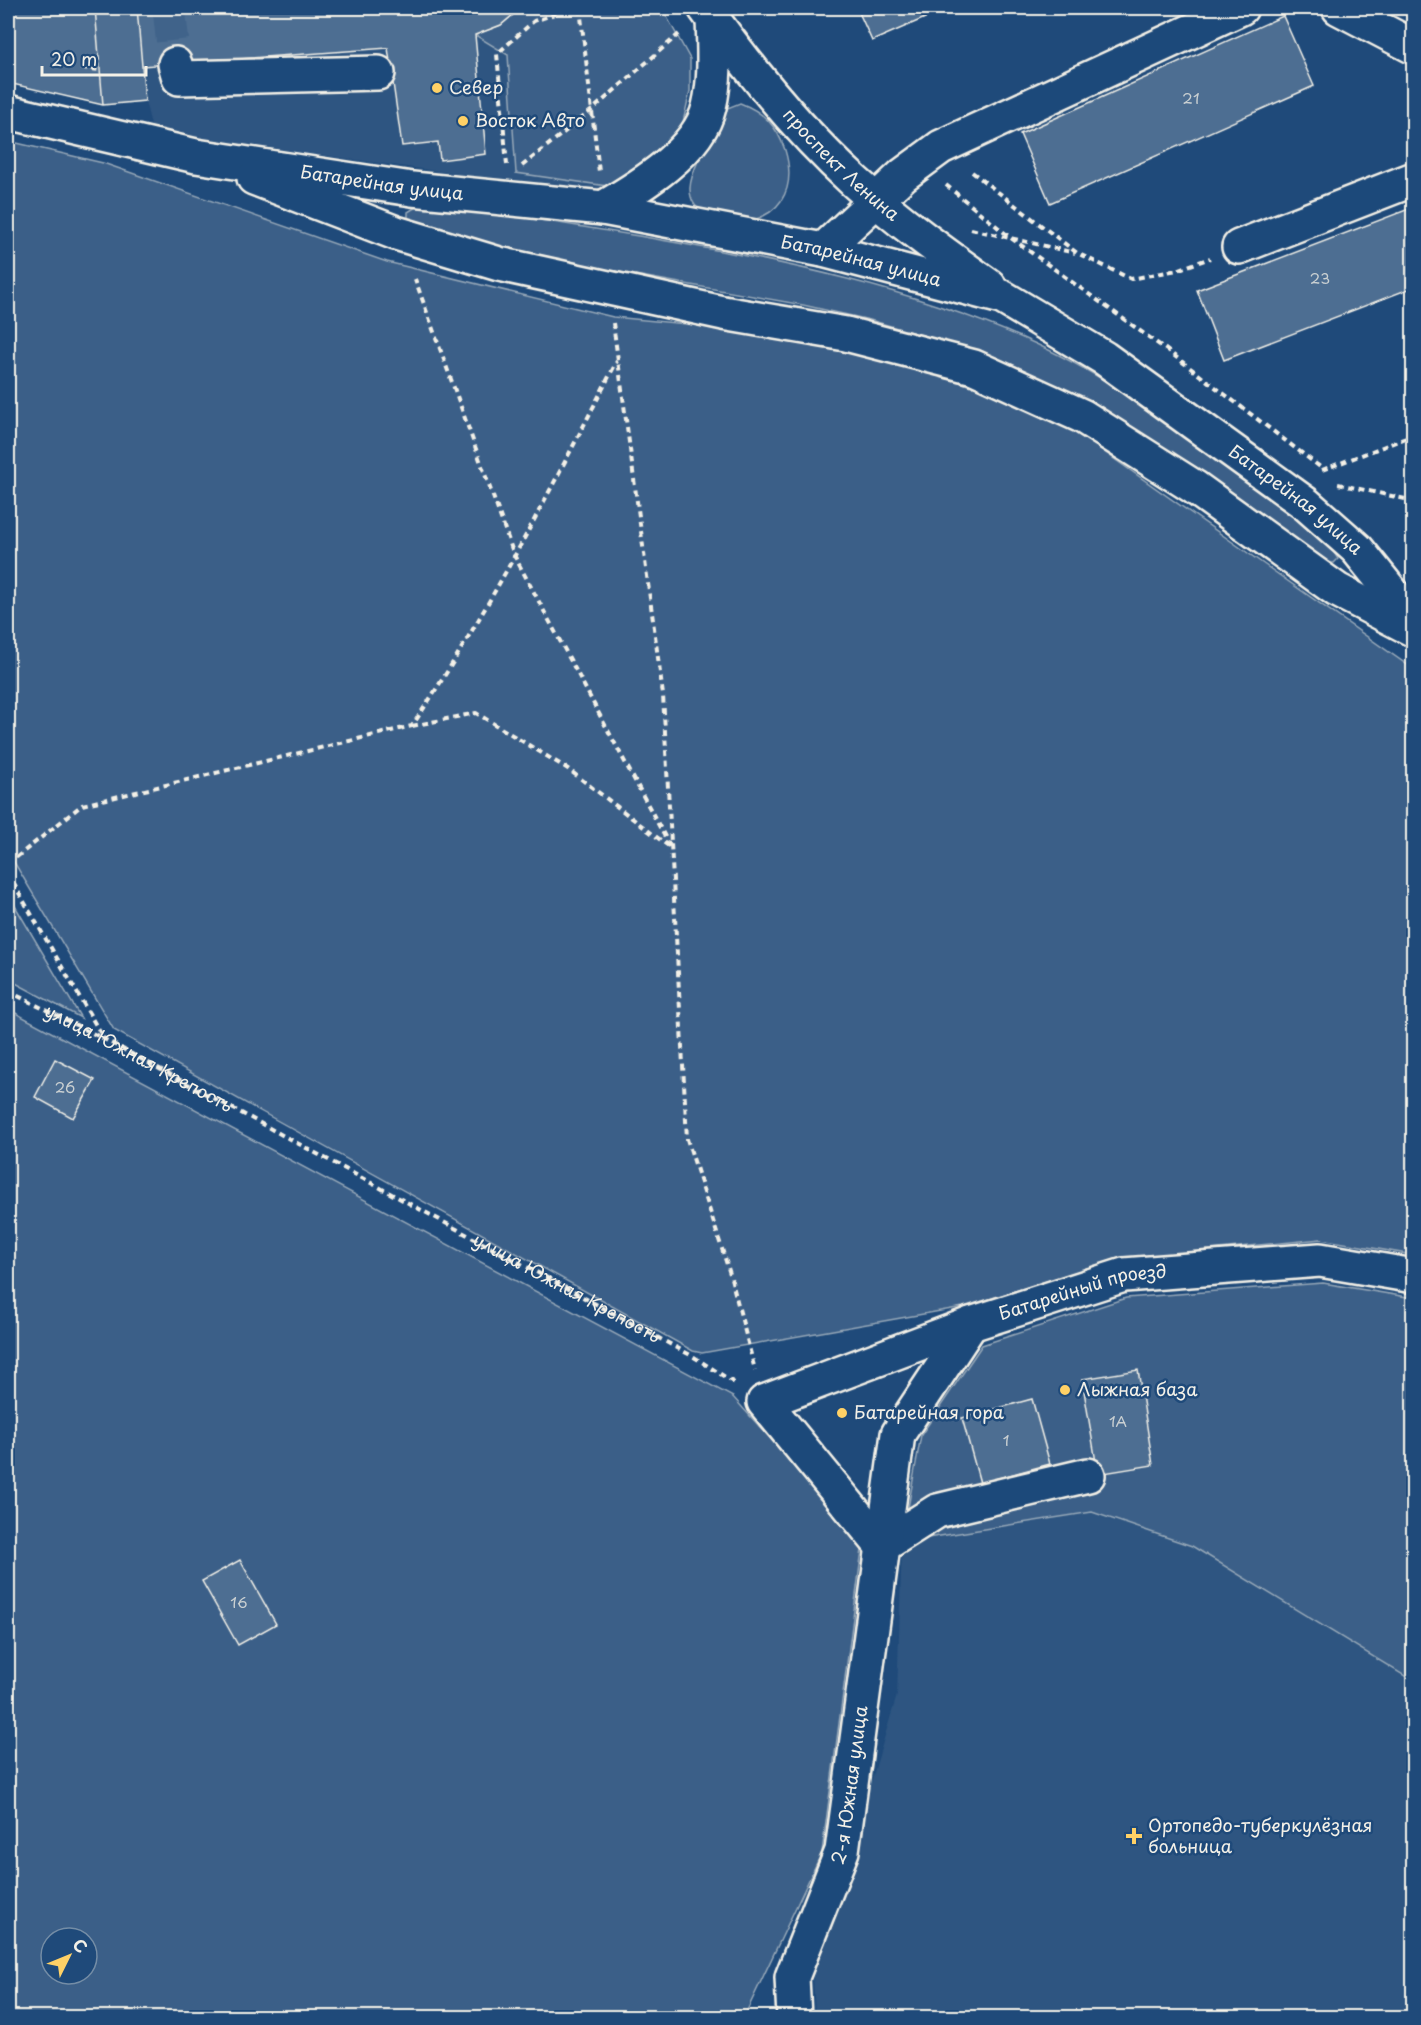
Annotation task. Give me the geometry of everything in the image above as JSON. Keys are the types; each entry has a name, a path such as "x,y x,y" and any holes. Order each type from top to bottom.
{"street":[{"path":"823,250 875,200 930,155 1241,8"},
{"path":"1339,8 1413,47"},
{"path":"603,208 641,185 674,158 697,132 709,110 715,77 709,13"},
{"name":"проспект Ленина","path":"709,13 805,132 875,200 1002,297"},
{"path":"175,64 179,78 378,74"},
{"name":"Батарейная улица","path":"8,112 196,156 412,189 603,208 823,250 1002,297 1104,358 1306,504 1357,549 1413,620"},
{"name":"Батарейная улица","path":"196,156 396,233 499,264 723,313 846,334 974,367 1082,416 1194,487 1337,590 1413,630"},
{"path":"1239,247 1413,179"},
{"name":"Батарейный проезд","path":"764,1402 971,1324 1124,1275 1320,1260 1413,1276"},
{"name":"2-я Южная улица","path":"794,2018 792,1977 842,1851 898,1434 971,1324"},
{"path":"764,1402 882,1546 937,1511 1088,1475"}],"path":[{"path":"507,150 497,54 534,21 573,8"},
{"path":"580,8 600,176"},
{"path":"521,167 592,110 683,31"},
{"path":"81,68 100,70"},
{"path":"930,155 1011,238 1168,351 1324,470"},
{"path":"930,155 1077,253 1131,279 1177,270 1239,247"},
{"path":"970,229 1077,253"},
{"path":"415,279 514,555 671,848"},
{"path":"412,726 453,664 514,555 617,360 663,695 687,1139 730,1274 764,1402"},
{"path":"1315,473 1413,435"},
{"path":"1329,482 1413,501"},
{"path":"8,864 82,805 412,726 476,713 568,770 671,848"},
{"path":"8,874 104,1039"},
{"name":"улица Южная Крепость","path":"8,991 104,1039 694,1357 764,1402"},
{"path":"8,2015 11,2018"}],"shaded area":[{"path":"8,8 662,8 690,59 690,91 608,191 567,189 166,134 152,129 145,101 103,105 8,83"},
{"path":"521,8 662,8 690,59 690,91 681,131 656,161 608,191 607,186 516,173 508,55 475,35 501,25"},
{"path":"740,103 763,115 774,127 785,150 789,179 781,201 766,214 747,221 726,221 708,216 695,204 690,188 691,179 725,109"},
{"path":"8,141 103,163 387,262 613,317 718,327 844,350 973,386 1073,430 1413,669 1413,1255 1321,1239 1117,1259 963,1307 702,1353 693,1351 114,1030 8,852"},
{"path":"416,207 533,219 748,256 845,278 988,324 1071,361 1145,406 1322,533 1338,559 1334,563 1327,563 1202,473 1089,401 980,352 870,320 803,305 479,247 408,220 408,212"},
{"path":"8,894 81,1018 8,979"},
{"path":"8,1009 733,1397 863,1542 822,1852 744,2017 8,2017"},
{"path":"1323,1283 1413,1298 1413,1681 1192,1546 1092,1512 902,1542 921,1435 982,1345 1126,1298"},
{"name":"Ортопедо-туберкулёзная больница","path":"1092,1512 1192,1546 1413,1681 1413,2017 815,2017 813,1977 897,1695 902,1542"}],"building":[{"path":"8,8 137,8 145,101 103,105 8,83"},
{"path":"95,8 137,8 145,101 103,105"},
{"name":"Север","path":"137,8 521,8 501,25 475,35 486,154 440,160 438,142 402,146 388,48 142,66"},
{"path":"857,8 948,8 872,41"},
{"path":"1283,16 1314,86 1050,203 1020,134"},
{"path":"1414,207 1414,287 1224,360 1197,290"},
{"path":"55,1059 95,1080 73,1118 35,1097"},
{"path":"1138,1370 1153,1465 1098,1474 1082,1379"},
{"path":"1032,1399 1050,1464 980,1483 962,1418"},
{"path":"240,1560 276,1624 238,1645 202,1581"}],"tunnel":[{"path":"169,8 175,64"}],"place":[{"name":"Север","path":"437,88"},
{"name":"Восток Авто","path":"463,121"},
{"name":"Лыжная база","path":"1065,1390"},
{"name":"Батарейная гора","path":"842,1413"},
{"name":"Ортопедо-туберкулёзная больница","path":"1134,1836"}]}
